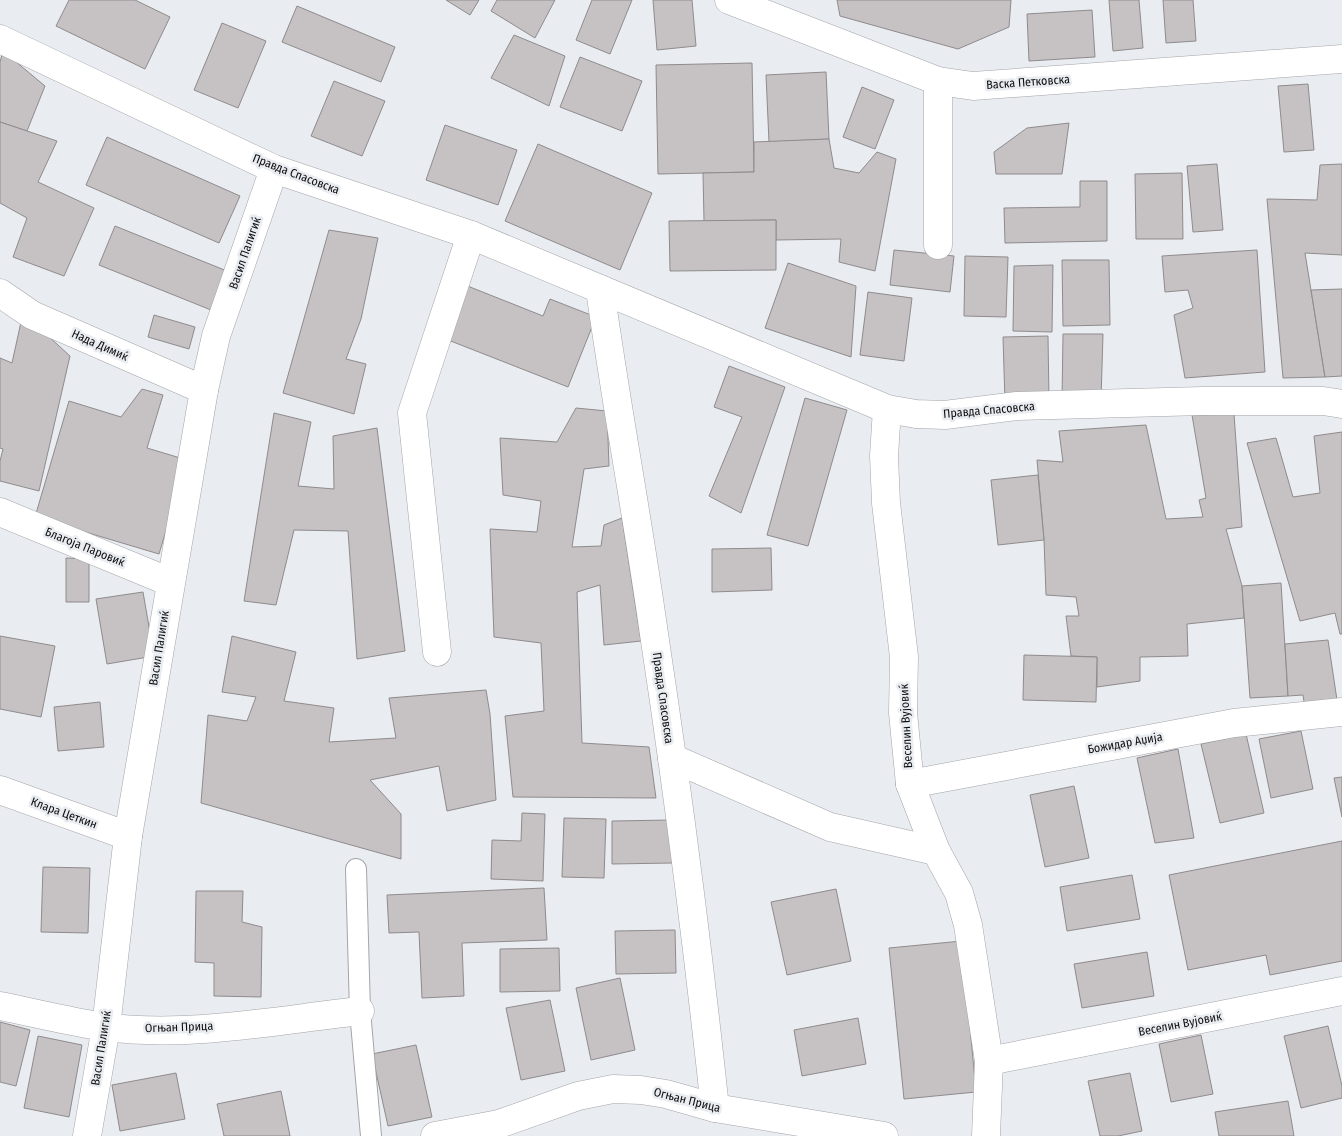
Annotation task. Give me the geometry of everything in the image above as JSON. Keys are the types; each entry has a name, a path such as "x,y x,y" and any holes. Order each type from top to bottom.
{"street":[{"name":"Васка Петковска","path":"729,0 938,81 973,86 1342,59"},
{"name":"Правда Спасовска","path":"0,39 274,168 471,235 887,408 916,414 945,415 1018,406 1203,401 1323,402 1342,404"},
{"path":"938,81 938,245"},
{"name":"Васил Палигиќ","path":"87,1136 106,1027 128,836 204,390 216,336 274,168"},
{"path":"437,652 412,413 471,235"},
{"name":"Правда Спасовска","path":"600,289 614,391 654,632 672,758 696,929 715,1108"},
{"name":"Нада Димиќ","path":"0,293 32,315 204,390"},
{"name":"Веселин Вујовиќ","path":"887,408 884,456 886,503 904,657 904,722 910,784 936,851 959,893 968,925 989,1061 986,1136"},
{"name":"Благоја Паровиќ","path":"0,512 170,582"},
{"name":"Божидар Аџија","path":"910,784 1234,723 1342,712"},
{"path":"672,758 830,827 936,851"},
{"name":"Клара Цеткин","path":"0,790 128,836"},
{"name":"Веселин Вујовиќ","path":"989,1061 1342,992"},
{"name":"Огњан Прица","path":"0,1006 106,1027 175,1029 360,1010"},
{"name":"Огњан Прица","path":"435,1136 499,1124 578,1096 613,1089 641,1090 666,1094 715,1108 884,1136"}],"lane":[{"path":"356,869 360,1010 371,1136"}],"building":[{"path":"69,0 135,0 170,17 145,69 56,26"},
{"path":"446,0 479,0 470,15"},
{"path":"497,0 555,0 535,38 491,11"},
{"path":"592,0 632,0 610,54 576,40"},
{"path":"653,0 692,0 696,46 657,50"},
{"path":"837,0 1011,0 1009,27 958,49 840,16"},
{"path":"1109,0 1139,0 1143,48 1113,51"},
{"path":"1163,0 1193,0 1196,41 1166,43"},
{"path":"297,6 395,47 381,82 282,42"},
{"path":"1092,10 1095,57 1029,61 1027,14"},
{"path":"222,23 266,41 238,108 194,90"},
{"path":"514,35 565,56 549,106 491,78"},
{"path":"3,51 45,86 27,131 0,122 0,62"},
{"path":"580,57 642,81 622,131 560,107"},
{"path":"752,63 754,172 658,174 656,65"},
{"path":"826,72 829,139 769,142 766,75"},
{"path":"334,81 385,101 362,156 311,136"},
{"path":"1308,84 1314,150 1284,152 1278,86"},
{"path":"862,87 894,100 875,149 843,137"},
{"path":"0,122 57,141 38,182 94,208 64,276 13,257 27,218 0,203"},
{"path":"1069,123 1062,174 996,174 994,152 1027,128"},
{"path":"445,125 517,150 498,205 426,180"},
{"path":"107,137 240,196 219,243 86,185"},
{"path":"829,139 834,168 859,173 877,152 896,159 875,271 839,262 841,239 776,240 776,220 704,221 703,173 754,172 754,142"},
{"path":"538,144 652,193 620,270 505,221"},
{"path":"1217,164 1223,230 1193,232 1187,166"},
{"path":"1342,164 1342,255 1305,253 1325,377 1283,378 1267,199 1317,200 1320,165"},
{"path":"1182,173 1183,239 1136,239 1135,174"},
{"path":"1080,181 1107,181 1107,241 1005,243 1004,208 1080,207"},
{"path":"776,220 776,270 670,271 669,221"},
{"path":"115,226 232,273 216,312 99,265"},
{"path":"329,230 378,238 361,319 346,359 366,364 354,414 283,393"},
{"path":"894,250 954,256 950,292 890,285"},
{"path":"1257,250 1265,372 1185,378 1174,315 1193,308 1188,290 1165,292 1162,256"},
{"path":"965,256 1008,257 1006,317 964,316"},
{"path":"1062,260 1109,260 1110,325 1063,326"},
{"path":"788,263 856,286 851,357 765,328"},
{"path":"1053,265 1052,332 1013,331 1014,266"},
{"path":"465,285 543,316 550,299 596,317 568,387 443,338"},
{"path":"1342,289 1342,376 1325,377 1311,290"},
{"path":"868,292 912,298 904,361 860,355"},
{"path":"23,313 70,356 39,491 0,481 0,461 3,449 0,448 0,358 12,363"},
{"path":"154,315 195,327 189,349 148,337"},
{"path":"1063,334 1103,334 1101,400 1062,400"},
{"path":"1048,336 1049,401 1005,402 1003,337"},
{"path":"729,366 785,387 741,513 709,496 742,417 714,407"},
{"path":"142,389 163,395 147,448 187,460 159,554 35,517 69,401 121,417"},
{"path":"805,398 847,410 808,546 767,535"},
{"path":"576,408 607,411 609,466 584,469 572,547 601,546 604,525 622,518 641,641 604,645 600,585 577,592 582,743 649,747 656,798 513,797 505,716 544,711 541,643 494,637 490,529 537,532 541,501 503,495 500,438 557,442"},
{"path":"274,413 311,422 298,486 334,489 333,436 377,428 405,651 357,659 348,531 294,530 276,605 244,601"},
{"path":"1234,414 1242,527 1226,529 1242,586 1244,618 1187,624 1188,656 1140,657 1140,681 1097,687 1097,657 1071,656 1066,616 1079,616 1076,597 1046,595 1044,540 1037,460 1063,462 1059,431 1146,425 1166,519 1203,517 1199,500 1206,498 1192,415"},
{"path":"1342,432 1342,634 1340,634 1335,613 1300,621 1247,443 1276,438 1293,497 1320,493 1314,436"},
{"path":"1038,475 1044,540 998,545 991,480"},
{"path":"771,548 772,590 712,592 712,549"},
{"path":"66,558 89,559 89,602 66,602"},
{"path":"1281,583 1288,696 1250,698 1242,586"},
{"path":"143,592 154,656 107,664 96,599"},
{"path":"0,636 55,646 41,717 0,709"},
{"path":"232,636 296,652 284,701 334,708 329,742 396,738 389,698 486,690 490,714 496,800 447,811 439,766 370,780 401,814 401,859 201,803 208,715 247,721 256,697 222,692"},
{"path":"1328,640 1337,700 1305,708 1303,695 1288,696 1285,644"},
{"path":"1024,655 1097,657 1096,702 1023,700"},
{"path":"100,702 104,747 58,751 54,707"},
{"path":"1301,731 1313,789 1271,798 1259,739"},
{"path":"1246,734 1264,813 1220,823 1201,744"},
{"path":"1178,749 1194,838 1155,843 1137,758"},
{"path":"1342,777 1342,817 1334,778"},
{"path":"1074,786 1089,858 1045,867 1030,795"},
{"path":"522,813 545,814 543,881 491,879 492,840 521,841"},
{"path":"564,818 606,819 604,878 562,877"},
{"path":"671,820 672,863 612,864 612,821"},
{"path":"1342,841 1342,961 1270,975 1266,955 1188,970 1169,875"},
{"path":"43,867 90,868 88,933 41,932"},
{"path":"1132,875 1140,919 1067,931 1060,887"},
{"path":"544,888 547,940 462,943 464,996 422,998 419,932 389,933 387,895"},
{"path":"836,889 851,961 787,975 771,902"},
{"path":"196,891 243,891 242,922 262,927 261,997 214,996 214,963 195,962"},
{"path":"675,930 676,973 616,974 615,931"},
{"path":"962,941 976,1092 904,1099 889,948"},
{"path":"559,948 560,991 500,992 500,949"},
{"path":"1147,952 1154,996 1082,1008 1074,964"},
{"path":"620,978 635,1050 591,1060 576,988"},
{"path":"550,1000 565,1071 521,1080 506,1008"},
{"path":"858,1018 866,1064 802,1076 794,1030"},
{"path":"0,1022 30,1030 16,1086 0,1082"},
{"path":"1328,1026 1342,1086 1342,1098 1301,1108 1284,1036"},
{"path":"1201,1035 1213,1094 1171,1102 1159,1044"},
{"path":"38,1036 82,1045 69,1117 24,1108"},
{"path":"416,1045 432,1117 388,1126 372,1054"},
{"path":"176,1073 185,1119 120,1131 112,1085"},
{"path":"1130,1073 1142,1131 1118,1136 1100,1136 1088,1081"},
{"path":"281,1091 290,1136 224,1136 217,1104"},
{"path":"1288,1101 1294,1136 1219,1136 1215,1112"}]}
